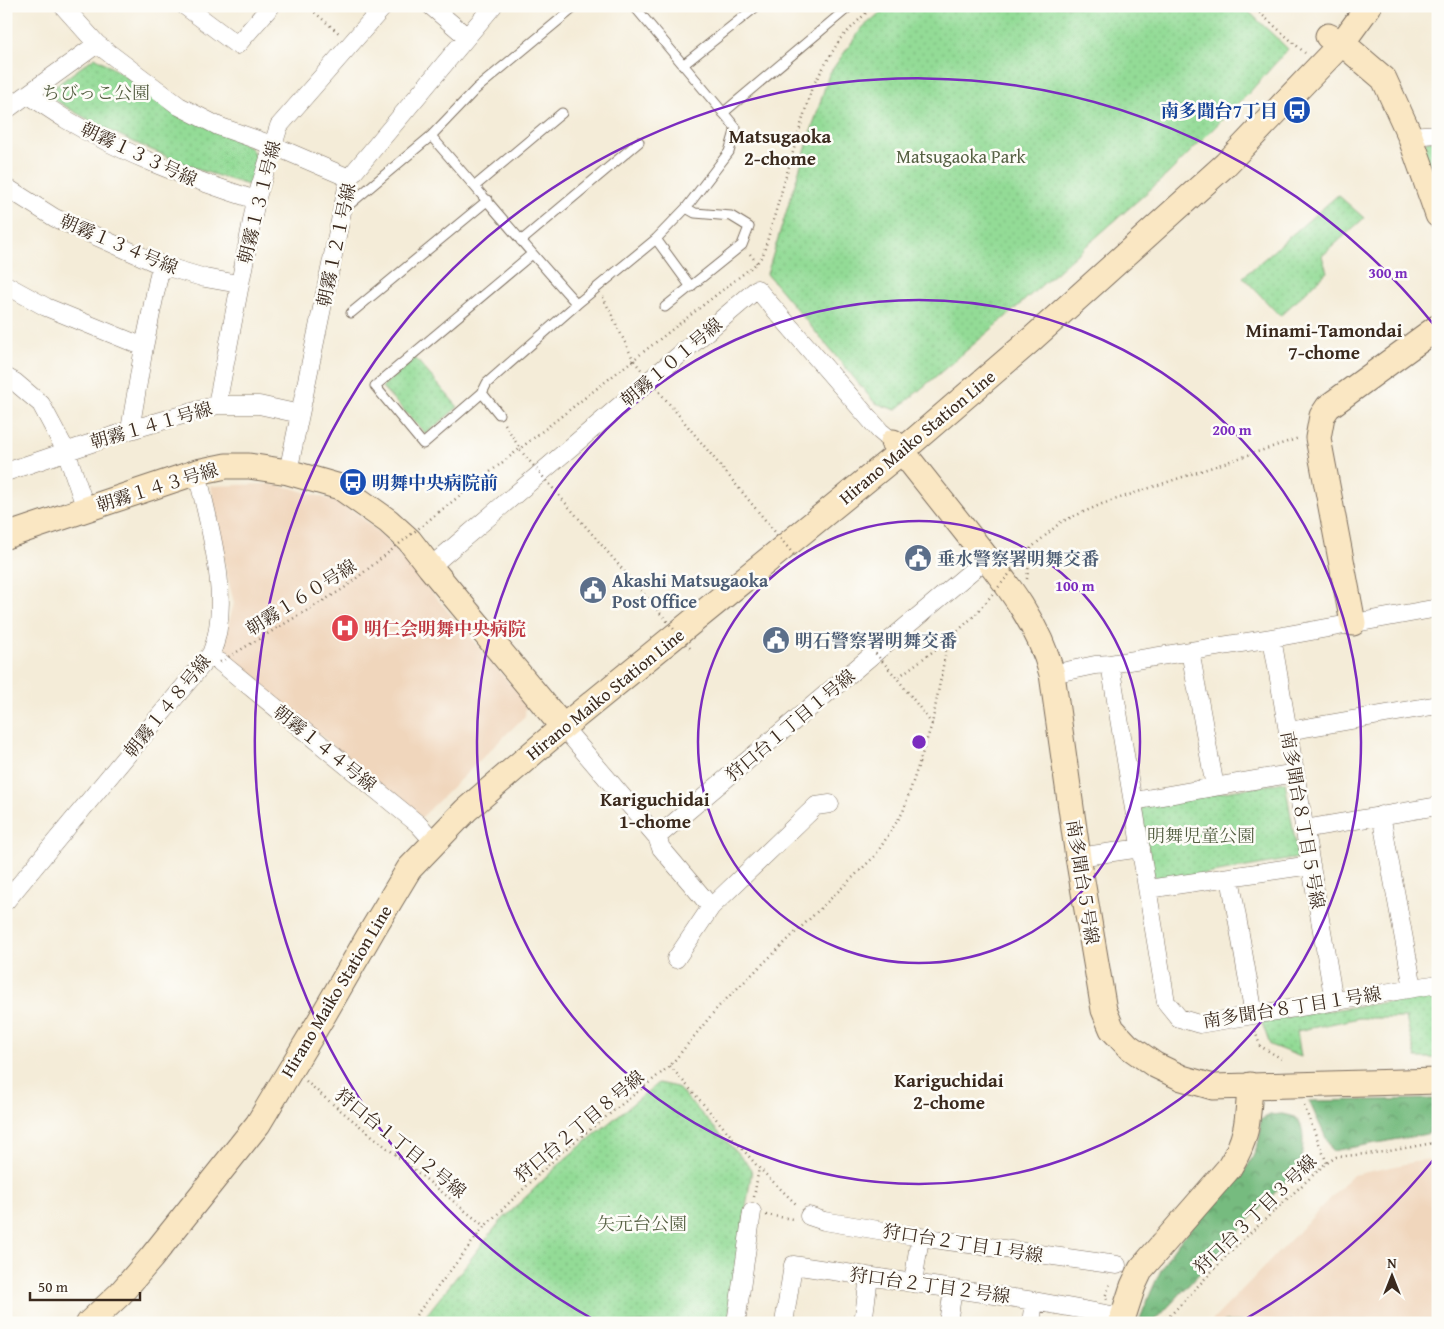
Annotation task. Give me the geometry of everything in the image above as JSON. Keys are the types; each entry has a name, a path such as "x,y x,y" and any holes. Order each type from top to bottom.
{"main road":[{"name":"Hirano Maiko Station Line","path":"898,446 1030,330 1194,180 1246,128 1310,57 1335,39 1352,6"},
{"name":"Hirano Maiko Station Line","path":"89,1323 120,1294 151,1258 258,1124 410,869 466,810 560,722 1032,339 1226,164 1335,39 1369,6"},
{"path":"1335,39 1384,79 1410,136 1438,215"},
{"path":"1353,623 1318,438 1322,416 1328,406 1438,327"},
{"name":"南多聞台５号線","path":"898,446 1010,588 1032,623 1047,652 1052,674 1078,857 1104,1010 1112,1029 1128,1046 1155,1066 1182,1078 1213,1087 1438,1081"},
{"name":"朝霧１４３号線","path":"6,536 197,472 226,466 249,466 288,472 340,487 395,527 409,540 560,722"},
{"name":"Hirano Maiko Station Line","path":"76,1323 184,1203 260,1095 394,877 428,836 523,745 560,722"},
{"path":"1118,1313 1141,1269 1229,1168 1239,1151 1247,1126 1250,1085"}],"street":[{"path":"63,6 97,44 179,106 218,126 272,145 349,178"},
{"path":"185,6 237,45 271,6"},
{"name":"朝霧１３１号線","path":"217,405 256,200 279,126 346,39 384,6"},
{"path":"431,6 467,37"},
{"name":"朝霧１２１号線","path":"288,472 349,178 493,6"},
{"path":"6,110 97,44"},
{"name":"朝霧１３３号線","path":"29,95 66,120 132,154 201,183 256,200"},
{"path":"1410,136 1438,134"},
{"name":"朝霧１３４号線","path":"6,187 55,218 161,265 205,278 239,284"},
{"path":"130,430 161,265"},
{"path":"6,285 46,308 144,348"},
{"name":"朝霧１０１号線","path":"430,567 757,289 880,431 898,446"},
{"path":"6,377 15,382 41,404 66,451 86,509"},
{"name":"朝霧１４１号線","path":"6,472 130,430 217,405 259,405 300,414"},
{"name":"朝霧１４８号線","path":"6,901 211,654 217,638 220,591 218,567 197,472"},
{"name":"狩口台１丁目１号線","path":"657,837 987,558"},
{"path":"1052,674 1095,665 1272,638 1438,608"},
{"name":"南多聞台８丁目５号線","path":"1272,638 1334,1001"},
{"path":"1190,651 1215,787"},
{"name":"朝霧１４４号線","path":"220,662 418,824 428,836"},
{"name":"南多聞台８丁目１号線","path":"1110,664 1166,1002 1179,1018 1199,1024 1438,984"},
{"path":"1288,731 1438,705"},
{"path":"560,722 657,837 660,848 711,907"},
{"path":"1134,801 1296,773"},
{"path":"676,959 711,907 816,806 830,804"},
{"path":"1304,829 1438,806"},
{"path":"1381,815 1413,988"},
{"path":"1078,857 1141,848"},
{"path":"1148,889 1311,865"},
{"path":"1230,877 1252,1016"},
{"path":"736,1323 752,1212"},
{"name":"狩口台２丁目１号線","path":"809,1216 824,1221 920,1237 1117,1265"},
{"path":"913,1283 920,1237"},
{"name":"狩口台２丁目２号線","path":"784,1323 793,1265 1118,1313"},
{"path":"863,1323 870,1277"},
{"path":"948,1323 953,1289"},
{"path":"1031,1323 1034,1301"}],"lane":[{"path":"344,209 431,136 476,90 576,6"},
{"path":"532,254 375,386 423,444 482,393 487,382 656,239 686,208 729,152 736,128 634,6"},
{"path":"683,65 757,6"},
{"path":"723,113 850,6"},
{"path":"475,186 562,113"},
{"path":"431,136 488,200 532,254 578,304"},
{"path":"521,240 639,142"},
{"path":"351,313 488,200"},
{"path":"665,307 742,245 749,227 731,216 695,213 686,208"},
{"path":"656,239 691,287"},
{"path":"482,393 499,414"}],"path":[{"path":"307,6 346,39"},
{"path":"1252,6 1310,57"},
{"path":"598,287 634,361 794,555"},
{"path":"499,414 520,450 690,648"},
{"path":"897,678 948,640 976,614 1031,548 1061,522 1102,504 1298,438 1318,438"},
{"name":"朝霧１６０号線","path":"220,662 343,590 440,512"},
{"path":"1026,584 1031,548"},
{"name":"狩口台２丁目８号線","path":"410,1323 484,1227 564,1151 670,1066 718,1007 875,856 902,812 932,724 948,640"},
{"path":"869,646 897,678 932,724"},
{"path":"1252,1016 1260,1046 1282,1059"},
{"path":"670,1066 759,1168 809,1216 798,1220 752,1212 759,1168"},
{"name":"狩口台１丁目２号線","path":"304,1078 331,1103 484,1227"},
{"path":"1304,1106 1327,1163"},
{"name":"狩口台３丁目３号線","path":"1163,1323 1233,1249 1327,1163 1336,1157 1384,1152 1438,1142"},
{"path":"1117,1265 1105,1296 1118,1313"}],"shaded area":[{"name":"明仁会明舞中央病院","path":"268,484 292,488 332,500 357,513 385,538 526,702 525,716 421,818 221,653 234,603 211,486"},
{"path":"1438,1157 1438,1323 1210,1323 1353,1175"}],"green space":[{"name":"Matsugaoka Park","path":"888,6 1243,6 1288,49 1248,94 1169,173 993,328 896,410 875,403 767,274 829,74 862,28"},
{"name":"ちびっこ公園","path":"95,57 139,85 249,147 254,154 255,163 254,173 248,185 196,169 138,144 92,122 53,99 53,88"},
{"path":"1438,140 1438,196 1419,153 1427,141"},
{"path":"1338,195 1364,218 1322,256 1327,272 1280,316 1243,277"},
{"path":"415,358 458,407 426,434 382,387"},
{"name":"明舞児童公園","path":"1285,782 1298,858 1155,883 1140,806"},
{"path":"1438,995 1438,1058 1416,1058 1406,1018 1359,1018 1297,1031 1301,1057 1270,1045 1261,1020"},
{"name":"矢元台公園","path":"658,1083 677,1087 752,1169 728,1323 420,1323 499,1223 566,1158"},
{"path":"1438,1099 1438,1132 1332,1151 1309,1101"},
{"path":"1282,1114 1294,1117 1301,1126 1303,1140 1300,1166 1153,1323 1141,1323 1139,1321 1151,1291 1178,1243 1226,1193 1248,1165 1256,1150 1260,1135 1260,1120 1270,1115"},
{"path":"1438,1320 1438,1323 1223,1323 1224,1322"}],"place":[{"name":"南多聞台7丁目","path":"1297,110"},
{"name":"明舞中央病院前","path":"353,482"},
{"name":"垂水警察署明舞交番","path":"918,558"},
{"name":"Akashi Matsugaoka Post Office","path":"593,590"},
{"name":"明仁会明舞中央病院","path":"345,628"},
{"name":"明石警察署明舞交番","path":"776,640"}],"district":[{"name":"Matsugaoka 2-chome","path":"780,147"},
{"name":"Minami-Tamondai 7-chome","path":"1324,341"},
{"name":"Kariguchidai 1-chome","path":"655,810"},
{"name":"Kariguchidai 2-chome","path":"949,1091"}]}
